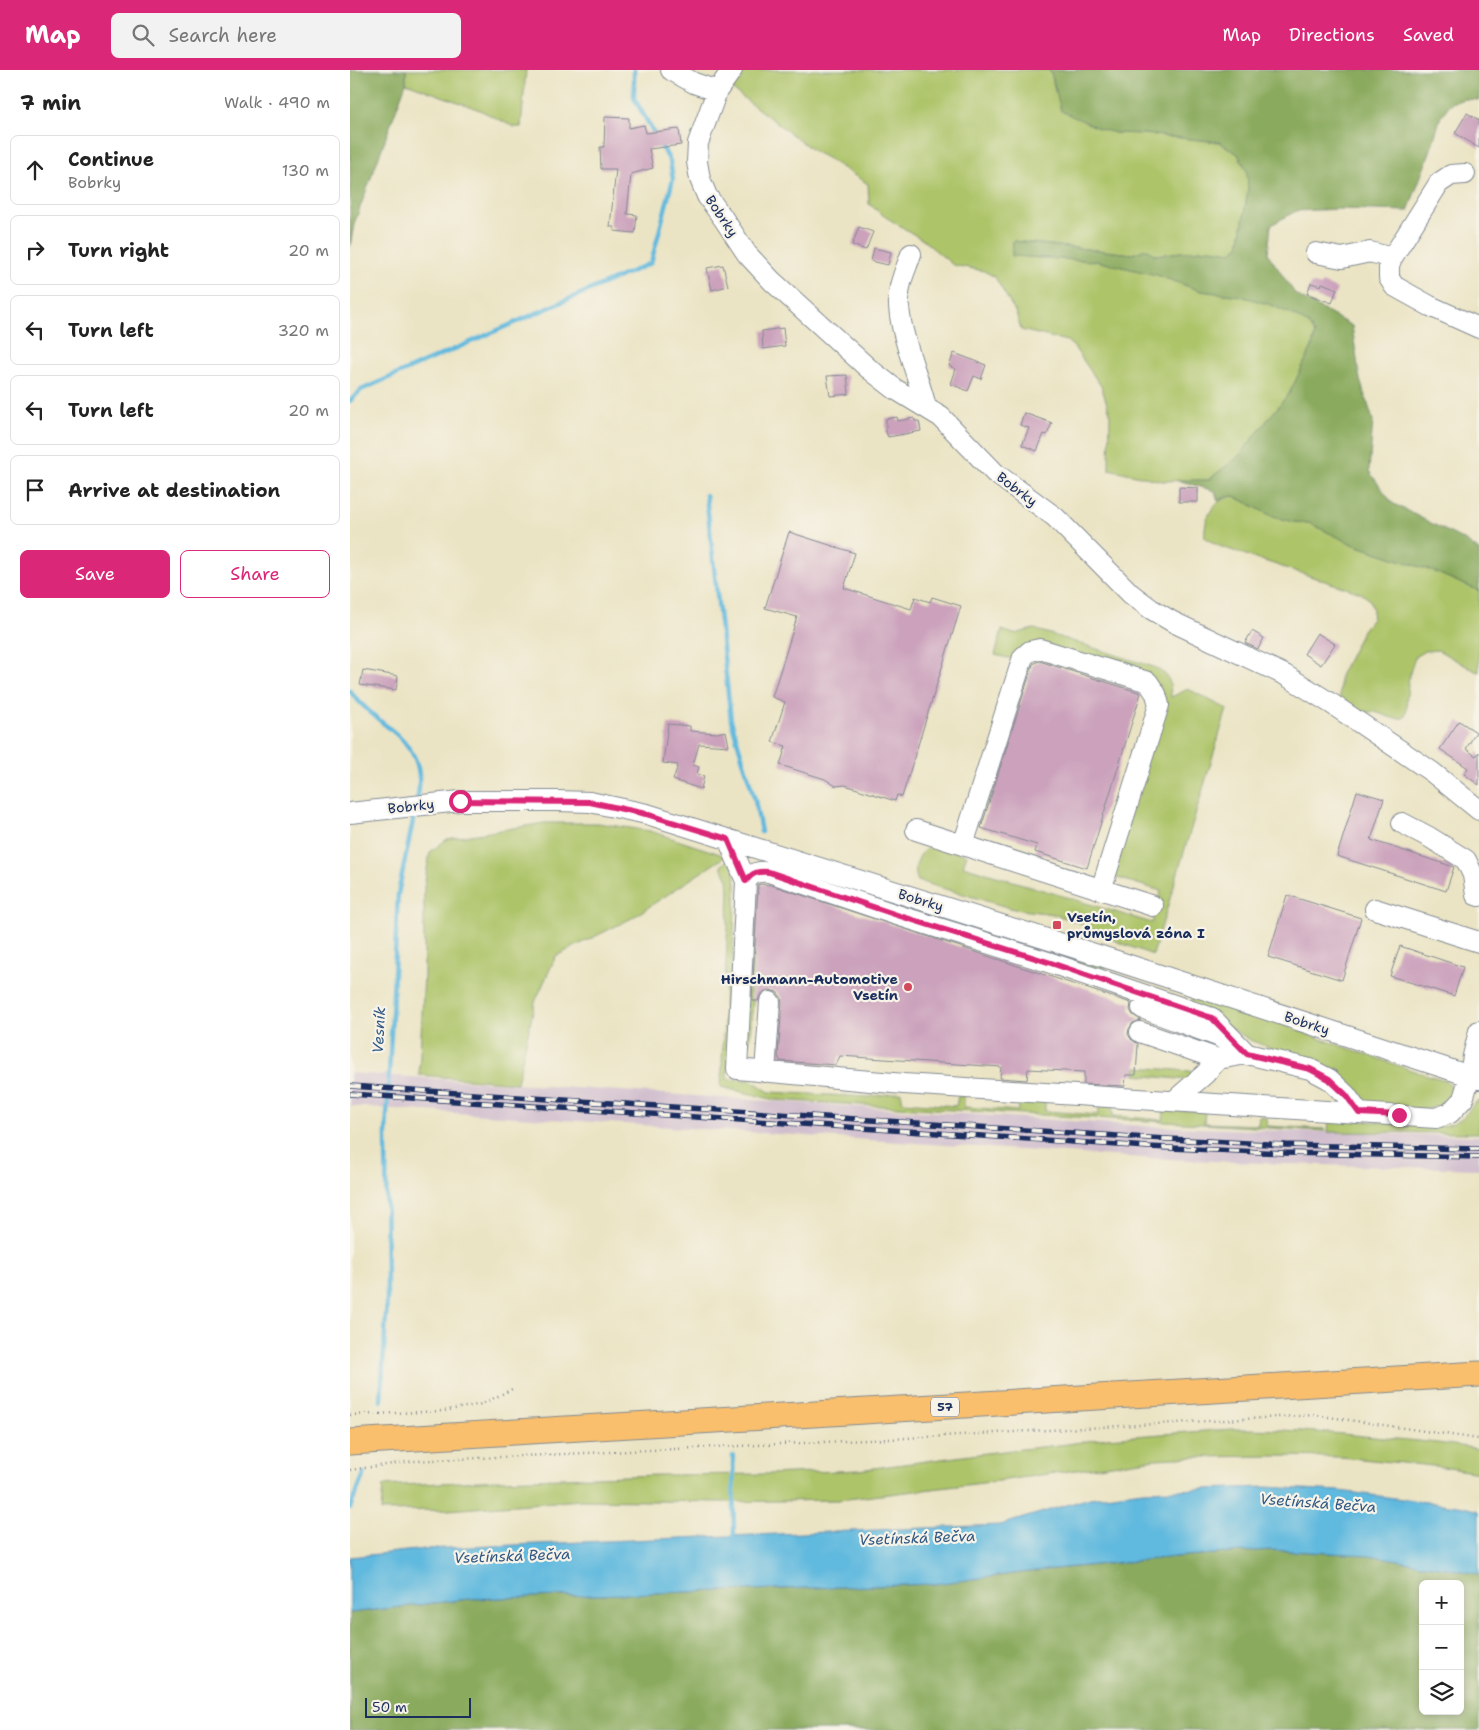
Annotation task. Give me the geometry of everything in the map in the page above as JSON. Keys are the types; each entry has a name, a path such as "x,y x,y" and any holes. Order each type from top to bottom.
{"main road":[{"name":"57","path":"350,1442 1479,1374"}],"street":[{"path":"671,70 694,83 717,90"},
{"name":"Bobrky","path":"732,70 717,90 698,143 696,162 707,196 747,254 772,281 868,368 896,390 941,417 996,473 1054,517 1131,594 1151,609 1173,622 1285,676 1332,704 1432,772 1479,810"},
{"path":"1465,174 1451,175 1439,183 1392,258 1389,265 1389,278 1394,286 1430,306 1479,328"},
{"path":"1316,253 1342,258 1370,252 1392,258"},
{"path":"911,254 900,287 900,306 902,324 926,407"},
{"path":"963,845 1024,657 1030,651 1040,650 1148,682 1156,694 1159,705 1101,890"},
{"name":"Bobrky","path":"351,807 416,806 460,801 590,802 646,814 1116,961 1475,1077"},
{"path":"1402,823 1429,836 1466,860 1473,875 1476,895 1479,896"},
{"path":"916,830 1153,906"},
{"path":"728,839 746,881 751,1070"},
{"path":"746,881 751,875 760,871 769,872 1203,1014 1212,1018 1247,1054"},
{"path":"1375,909 1479,942"},
{"path":"751,1070 763,1002"},
{"path":"1247,1054 1218,1058 1141,1020 1218,1036 1247,1054 1310,1069 1329,1079 1346,1095 1359,1113"},
{"path":"751,1070 904,1084 1436,1118 1450,1113 1463,1099 1475,1077 1472,1056 1479,1031"},
{"path":"1174,1101 1206,1074 1218,1058"}],"path":[{"path":"350,1415 444,1410 482,1404 514,1388"},
{"path":"350,1470 414,1461 889,1439 1315,1415 1479,1439"}],"shaded area":[{"path":"350,1073 1146,1126 1479,1136 1479,1169 1143,1158 350,1106"}],"green space":[{"path":"350,70 406,70 406,83 354,224 350,247"},
{"path":"406,70 526,70 521,127 514,127 480,110 406,83"},
{"path":"740,70 1048,70 1051,72 1055,92 1115,133 1144,134 1219,142 1238,154 1247,171 1248,190 1239,246 1232,252 1210,249 1155,255 1146,249 1132,254 1013,241 1012,255 1096,261 1157,275 1201,291 1241,296 1292,314 1308,324 1315,334 1312,347 1290,392 1238,457 1208,480 1162,481 1109,469 1110,413 1101,386 1074,347 1067,341 1021,330 1016,313 995,277 984,271 953,265 923,240 884,216 869,204 868,184 815,152 728,85"},
{"path":"1048,70 1479,70 1479,100 1466,99 1451,103 1441,116 1408,211 1340,209 1296,211 1271,225 1268,254 1296,295 1352,326 1360,380 1373,420 1369,471 1392,503 1466,541 1479,551 1479,591 1435,572 1352,544 1309,523 1293,522 1270,515 1234,496 1225,497 1218,501 1215,491 1177,480 1208,480 1238,457 1290,392 1312,347 1315,334 1308,324 1292,314 1241,296 1201,291 1157,275 1096,261 1012,256 1013,241 1132,254 1146,249 1155,255 1210,249 1232,252 1239,246 1248,190 1247,171 1238,154 1219,142 1144,134 1115,133 1100,129 1061,111 1051,72"},
{"path":"1234,496 1270,515 1293,522 1309,523 1352,544 1435,572 1479,591 1479,672 1438,650 1425,651 1416,656 1412,665 1404,718 1392,718 1375,712 1361,712 1340,699 1340,676 1363,630 1372,619 1373,610 1370,600 1361,593 1219,546 1205,538 1206,523 1211,510 1221,501"},
{"path":"1034,629 1154,667 1168,679 1171,697 1188,689 1227,709 1153,955 1120,943 1083,924 1053,914 1014,909 918,881 916,876 916,864 921,854 930,847 938,846 967,855 963,866 1152,923 1161,891 1111,876 1162,694 1039,641 1013,659 995,655 1002,630 1014,634"},
{"path":"544,823 598,823 650,831 726,856 632,918 556,956 535,1002 517,1083 419,1075 424,975 424,887 430,852 447,839"},
{"path":"766,857 1106,967 1089,970 1078,961 1021,944 996,941 982,931 765,866"},
{"path":"729,859 734,868 736,885 727,1079 751,1080 769,1092 868,1097 901,1092 903,1102 956,1106 958,1096 964,1096 964,1107 1018,1111 1020,1100 1045,1101 1045,1111 1098,1115 1100,1102 1112,1104 1113,1116 1163,1120 1164,1110 1205,1111 1204,1123 1258,1125 1259,1116 1266,1117 1267,1126 1325,1129 1325,1131 775,1100 721,1087 729,893 728,879 721,866"},
{"path":"755,884 758,884 750,1000 753,1001 749,1046 744,1045"},
{"path":"1192,999 1236,1006 1313,1036 1445,1080 1453,1087 1452,1096 1446,1103 1429,1109 1399,1108 1370,1103 1288,1054 1252,1041 1189,1004"},
{"path":"1137,1067 1190,1071 1193,1073 1189,1080 1136,1075"},
{"path":"1479,1101 1479,1133 1328,1132 1329,1119 1443,1126 1460,1119"},
{"path":"1232,1429 1338,1434 1479,1449 1479,1473 1443,1467 1341,1457 1196,1457 1155,1459 991,1482 839,1500 723,1502 581,1500 448,1510 381,1511 383,1486 499,1480 859,1470 1106,1438"},
{"path":"1270,1550 1369,1555 1479,1574 1479,1730 350,1730 350,1613 469,1599 934,1584 1044,1570"}],"water":[{"name":"Vsetínská Bečva","path":"1265,1487 1340,1491 1465,1507 1479,1511 1479,1574 1369,1555 1270,1550 1044,1570 934,1584 469,1599 350,1613 350,1557 425,1549 1000,1525 1090,1498 1143,1491"}],"building":[{"path":"1467,113 1479,120 1479,148 1455,133"},
{"path":"605,117 629,118 629,128 644,125 646,133 679,129 681,145 649,149 653,168 631,174 627,214 637,215 635,233 614,231 614,227 610,227 616,169 601,169 600,147 604,147"},
{"path":"859,227 873,232 866,250 852,245"},
{"path":"874,248 891,252 888,265 871,261"},
{"path":"723,265 728,286 712,290 707,268"},
{"path":"1311,283 1321,286 1322,283 1337,289 1332,303 1307,294"},
{"path":"783,328 785,346 763,349 762,331"},
{"path":"954,353 986,365 981,379 974,376 968,391 951,384 956,369 949,366"},
{"path":"847,375 849,394 830,396 827,376"},
{"path":"1024,413 1052,423 1047,435 1044,434 1037,451 1022,445 1029,428 1020,425"},
{"path":"897,417 898,421 914,418 915,421 919,421 921,431 888,437 886,419"},
{"path":"1179,487 1198,488 1198,502 1179,502"},
{"path":"789,532 855,553 844,588 911,609 915,597 930,602 932,597 961,606 902,797 897,795 895,801 845,785 836,786 825,779 780,765 786,746 772,742 785,702 772,697 797,617 765,608"},
{"path":"1252,631 1264,638 1258,649 1245,643"},
{"path":"1317,633 1335,644 1321,665 1304,654"},
{"path":"1039,661 1141,693 1087,868 1035,852 1037,845 981,828 1033,664"},
{"path":"363,670 398,676 396,690 360,685"},
{"path":"1459,721 1476,732 1466,749 1476,756 1479,752 1479,785 1464,774 1468,768 1440,749"},
{"path":"668,724 690,726 690,731 717,733 726,731 729,746 699,744 693,765 699,767 697,774 704,776 701,789 673,780 678,765 663,763"},
{"path":"1357,791 1384,799 1371,840 1454,867 1446,891 1337,856"},
{"name":"Hirschmann-Automotive Vsetín","path":"759,884 771,885 1131,1003 1130,1010 1133,1015 1141,1020 1133,1023 1128,1034 1138,1044 1136,1075 1126,1075 1125,1086 1084,1084 1084,1072 1028,1069 1027,1080 1000,1078 1001,1067 840,1056 836,1065 780,1061 778,1056 781,997 777,992 770,990 760,995 758,1001 752,1001"},
{"path":"1287,895 1361,918 1342,980 1268,957"},
{"path":"1400,946 1463,967 1454,996 1390,976"}],"waterway":[{"path":"634,70 634,98 655,135"},
{"path":"350,401 361,390 651,263 673,179 670,161 659,142"},
{"path":"706,495 731,720 755,800 761,832"},
{"name":"Vesník","path":"350,691 362,705 410,749 417,763 419,780 417,801"},
{"name":"Vesník","path":"381,1401 387,1299 386,1134 398,894 415,811"},
{"path":"733,1456 734,1542"},
{"name":"Vesník","path":"350,1508 364,1474"}],"railway":[{"path":"350,1086 1148,1138 1286,1145 1479,1149"},
{"path":"350,1094 1148,1147 1285,1153 1479,1157"}],"place":[{"name":"Vsetín, průmyslová zóna I","path":"1057,925"},
{"name":"Hirschmann-Automotive Vsetín","path":"908,987"}],"route":[{"path":"460,801 590,802 646,814 728,839 746,881 751,875 760,871 769,872 897,915 1048,962 1212,1018 1247,1054 1310,1069 1329,1079 1346,1095 1359,1113 1399,1115"}]}
